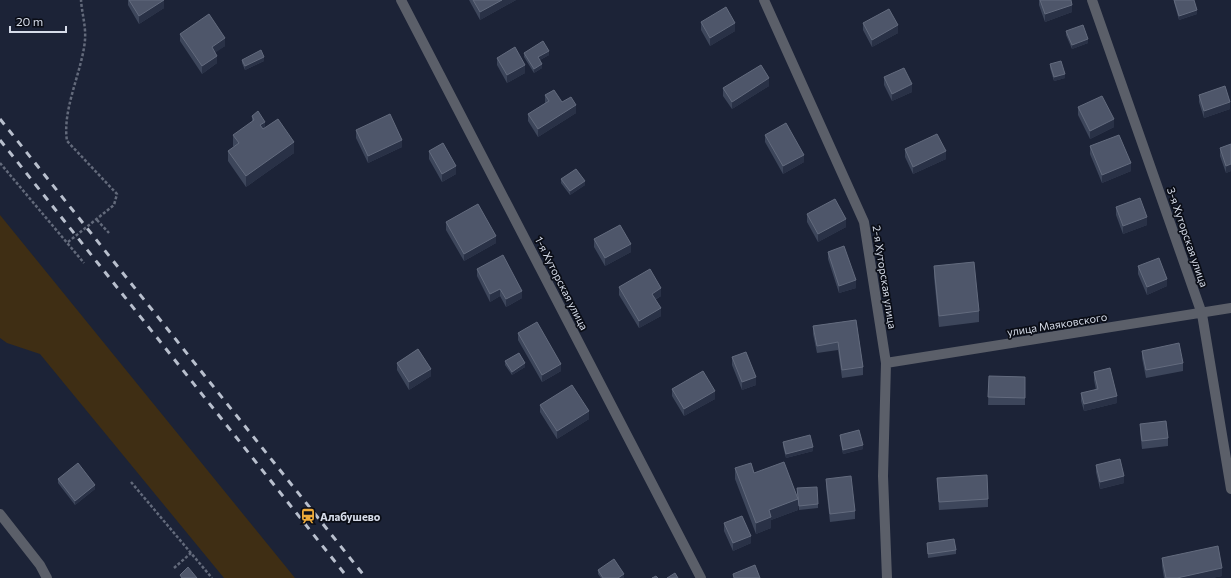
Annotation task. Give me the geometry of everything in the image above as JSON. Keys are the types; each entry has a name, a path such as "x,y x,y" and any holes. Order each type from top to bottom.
{"street":[{"name":"1-я Хуторская улица","path":"401,0 701,578"},
{"name":"2-я Хуторская улица","path":"764,0 864,222 886,363 883,476 887,578"},
{"name":"3-я Хуторская улица","path":"1092,0 1202,314 1231,489"},
{"name":"улица Маяковского","path":"886,363 1202,314 1231,308"},
{"path":"0,514 40,565 47,578"}],"path":[{"path":"68,242 98,220 114,205 117,194 67,140 66,132 85,40 85,24 81,0"},
{"path":"0,163 68,242 84,263"},
{"path":"98,220 109,233"},
{"path":"131,482 212,578"},
{"path":"174,568 191,553"}],"shaded area":[{"path":"0,215 295,578 224,578 40,354 7,343 0,338"}],"building":[{"path":"129,0 164,0 139,16"},
{"path":"473,0 502,0 480,12"},
{"path":"1040,0 1071,0 1072,5 1045,14"},
{"path":"1174,0 1194,0 1197,10 1179,16"},
{"path":"726,7 735,23 710,38 701,22"},
{"path":"889,9 898,25 872,40 863,23"},
{"path":"209,14 225,38 212,47 217,56 202,66 180,34"},
{"path":"1083,25 1088,39 1072,45 1066,31"},
{"path":"543,41 549,51 538,57 542,64 534,69 524,53"},
{"path":"515,47 525,65 507,75 497,58"},
{"path":"261,50 264,57 245,66 242,60"},
{"path":"1061,61 1065,74 1054,77 1050,64"},
{"path":"761,65 769,78 732,102 723,88"},
{"path":"904,68 912,84 892,94 884,77"},
{"path":"1225,86 1230,102 1204,111 1199,95"},
{"path":"554,90 562,102 571,97 576,105 538,129 528,114 549,101 545,95"},
{"path":"1102,96 1114,119 1090,131 1078,107"},
{"path":"258,111 265,122 260,125 263,129 278,119 294,142 246,176 228,151 239,143 233,135 254,120 252,116"},
{"path":"390,114 402,140 368,156 356,130"},
{"path":"786,123 804,155 783,166 765,135"},
{"path":"937,134 946,151 913,167 905,149"},
{"path":"1119,135 1131,163 1102,175 1090,146"},
{"path":"443,143 456,166 442,174 429,151"},
{"path":"1231,144 1231,164 1226,166 1220,148"},
{"path":"576,169 585,181 570,191 561,179"},
{"path":"1140,198 1147,217 1123,226 1116,207"},
{"path":"835,199 846,219 818,234 807,214"},
{"path":"478,204 496,236 464,254 446,222"},
{"path":"620,225 631,244 605,258 594,239"},
{"path":"844,246 856,280 839,286 828,252"},
{"path":"503,255 522,291 506,299 500,289 490,294 477,269"},
{"path":"1159,258 1167,279 1147,287 1138,266"},
{"path":"974,262 979,311 939,316 934,266"},
{"path":"650,269 661,288 652,294 661,308 639,321 619,287"},
{"path":"856,320 863,367 842,370 838,342 817,346 813,326"},
{"path":"537,322 561,364 542,375 518,333"},
{"path":"1179,343 1183,363 1146,370 1142,351"},
{"path":"418,349 431,369 409,382 397,363"},
{"path":"746,352 756,377 742,382 732,357"},
{"path":"519,353 525,363 512,372 505,361"},
{"path":"1110,368 1117,396 1084,404 1081,393 1098,389 1094,372"},
{"path":"703,371 715,391 684,409 672,389"},
{"path":"989,376 1025,377 1025,398 988,397"},
{"path":"572,385 589,411 557,431 540,405"},
{"path":"1166,421 1168,438 1142,441 1140,424"},
{"path":"859,430 863,445 843,450 840,435"},
{"path":"810,435 813,447 786,454 783,442"},
{"path":"1120,459 1124,476 1100,482 1096,465"},
{"path":"784,462 798,499 769,510 771,517 756,523 735,468 751,463 754,473"},
{"path":"78,463 95,485 75,501 58,479"},
{"path":"987,475 988,499 939,502 937,478"},
{"path":"851,476 855,511 830,514 826,479"},
{"path":"817,487 818,504 799,506 797,488"},
{"path":"742,516 751,536 733,543 724,523"},
{"path":"954,539 956,550 928,554 927,543"},
{"path":"1218,546 1222,568 1177,578 1166,578 1162,558"},
{"path":"614,559 624,574 618,578 603,578 598,570"},
{"path":"755,565 760,578 734,578 733,574"},
{"path":"188,567 197,578 182,578 180,575"},
{"path":"675,573 678,578 667,578"}],"railway":[{"path":"0,119 366,578"},
{"path":"0,140 348,578"}],"place":[{"name":"Алабушево","path":"308,516"}]}
